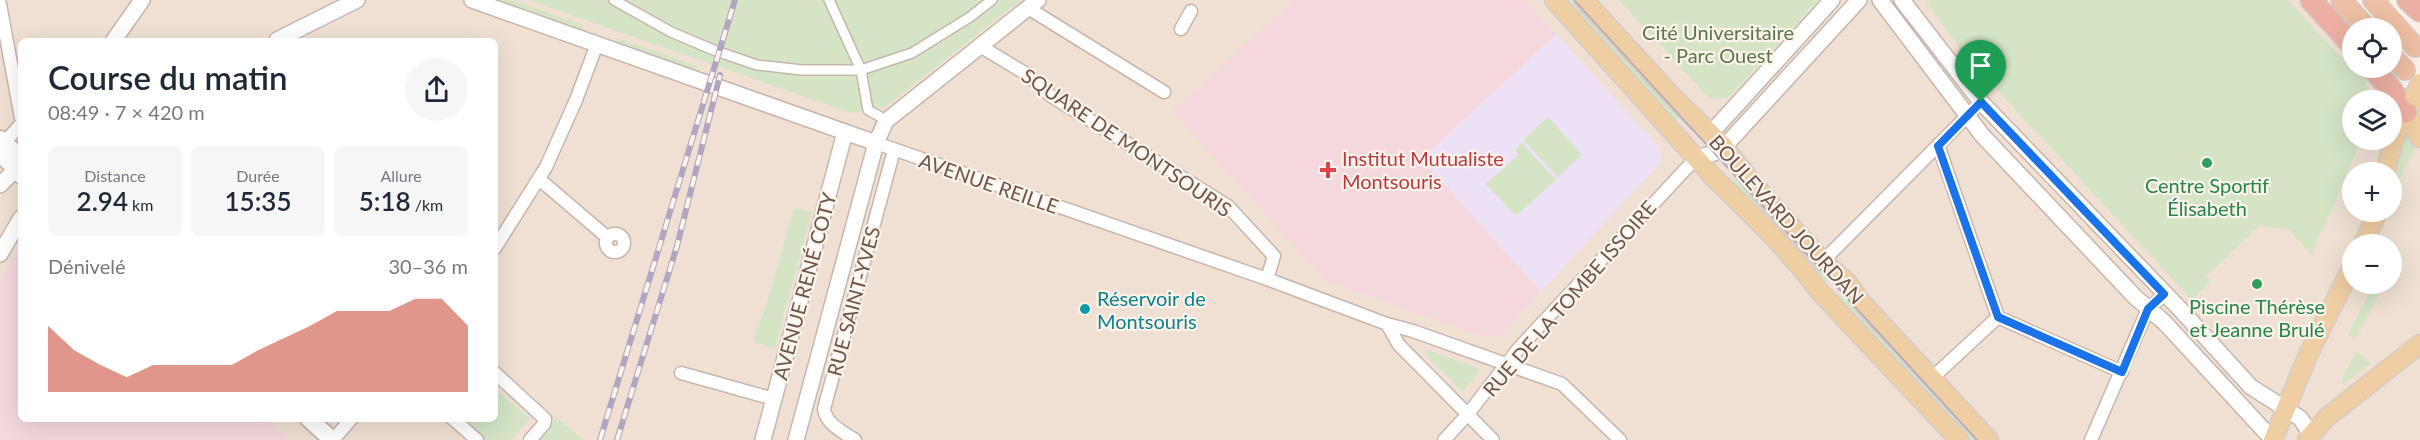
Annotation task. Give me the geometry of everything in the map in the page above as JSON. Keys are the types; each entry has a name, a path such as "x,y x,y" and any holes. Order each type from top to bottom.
{"highway":[{"path":"2311,0 2342,34"},
{"path":"2341,0 2358,18"},
{"path":"2373,0 2415,47"},
{"path":"2408,0 2420,11"},
{"path":"2402,67 2405,70"},
{"path":"2381,78 2391,89 2414,97"}],"main road":[{"name":"BOULEVARD JOURDAN","path":"1554,0 1696,158 1740,201 1803,270 1824,297 1959,440"},
{"name":"BOULEVARD JOURDAN","path":"1584,0 1673,97 1724,147 1756,188 1823,261 1848,284 1863,304 1989,440"},
{"path":"2414,97 2420,138"},
{"path":"2388,162 2393,143 2414,97"},
{"path":"2,145 18,165"},
{"path":"2273,440 2308,355 2342,287"},
{"path":"2309,437 2326,418 2420,344"},
{"path":"313,422 333,440"}],"street":[{"path":"115,38 142,0"},
{"path":"282,38 357,0"},
{"name":"AVENUE REILLE","path":"472,0 1566,386 1620,440"},
{"path":"614,0 683,37 757,65 786,69 861,70 926,46 989,1"},
{"path":"829,0 861,70 868,110 879,116"},
{"path":"1711,133 1832,0"},
{"path":"1696,158 1714,153 1724,147 1859,0"},
{"path":"1880,0 1967,117 2127,289 2164,322 2273,440"},
{"path":"1902,0 1981,102 2251,387 2300,418 2309,437"},
{"path":"0,4 18,102"},
{"path":"1033,4 1164,92"},
{"name":"AVENUE RENÉ COTY","path":"796,440 876,143 886,121 1033,4"},
{"path":"1181,29 1191,11"},
{"path":"498,243 539,179 576,100 597,44"},
{"name":"SQUARE DE MONTSOURIS","path":"980,46 1028,75 1051,96 1228,206 1274,256 1267,279"},
{"path":"1823,261 1981,102"},
{"path":"2,145 18,126"},
{"name":"AVENUE RENÉ COTY","path":"763,440 845,132"},
{"path":"1938,146 1998,317 2122,372"},
{"name":"RUE SAINT-YVES","path":"855,440 831,422 825,414 825,409 894,150"},
{"name":"RUE DE LA TOMBE ISSOIRE","path":"1444,440 1560,302 1696,158"},
{"path":"0,185 18,169"},
{"path":"539,179 607,237"},
{"path":"0,254 18,223"},
{"path":"2091,440 2148,309 2164,294"},
{"path":"1931,379 1998,317"},
{"path":"1387,324 1399,345 1493,440"},
{"path":"681,373 774,399"},
{"path":"498,376 545,419 544,424 530,440"},
{"path":"333,440 349,422"},
{"path":"457,422 477,440"}],"shaded area":[{"path":"0,0 2301,0 2342,46 2342,78 2368,78 2377,90 2342,90 2342,150 2402,150 2402,104 2408,95 2420,108 2420,440 0,440"},
{"name":"Institut Mutualiste Montsouris","path":"1294,0 1525,0 1556,34 1421,159 1541,292 1502,335 1488,338 1326,281 1172,111"},
{"path":"1556,34 1660,148 1661,162 1541,292 1421,159"},
{"path":"18,249 18,422 268,422 289,440 0,440 0,280"}],"green space":[{"path":"495,0 511,0 583,25 581,30"},
{"path":"528,0 1021,0 885,107 851,113"},
{"path":"1562,0 1578,0 1683,114 1673,123"},
{"name":"Cité Universitaire - Parc Ouest","path":"1619,0 1818,0 1728,98 1710,99"},
{"name":"Centre Sportif Élisabeth","path":"1925,0 2287,0 2342,58 2342,78 2365,78 2368,90 2342,90 2342,150 2357,150 2352,162 2342,162 2342,185 2312,252 2313,256 2289,230 2259,226 2206,276 2210,281 2192,300 1965,55"},
{"path":"617,38 697,66 696,71 615,42"},
{"path":"1548,117 1582,155 1558,177 1523,140"},
{"path":"2405,132 2409,133 2415,149 2402,174 2402,162 2395,162 2399,150 2402,150"},
{"path":"1522,143 1556,180 1517,215 1486,184 1518,155 1515,149"},
{"path":"1739,175 1831,277 1823,284 1731,184"},
{"path":"794,208 812,212 775,348 753,342 768,300"},
{"path":"1845,290 1983,440 1964,440 1836,299"},
{"path":"2368,294 2379,294 2356,339 2348,335"},
{"path":"1427,350 1480,369 1463,392 1425,354"},
{"path":"2356,351 2371,363 2344,384 2341,382"},
{"path":"498,391 530,419 511,440 482,440 461,422 498,422"},
{"path":"557,418 583,440 537,440"}],"tram line":[{"path":"1574,0 1977,440"}],"railway":[{"path":"600,440 735,0"},
{"path":"617,440 677,246 720,75"}],"place":[{"name":"Centre Sportif Élisabeth","path":"2207,163"},
{"name":"Institut Mutualiste Montsouris","path":"1328,170"},
{"name":"Piscine Thérèse et Jeanne Brulé","path":"2257,284"},
{"name":"Réservoir de Montsouris","path":"1085,309"}],"route":[{"path":"1981,102 2164,294 2148,309 2122,372 1998,317 1938,146 1981,102"}]}
